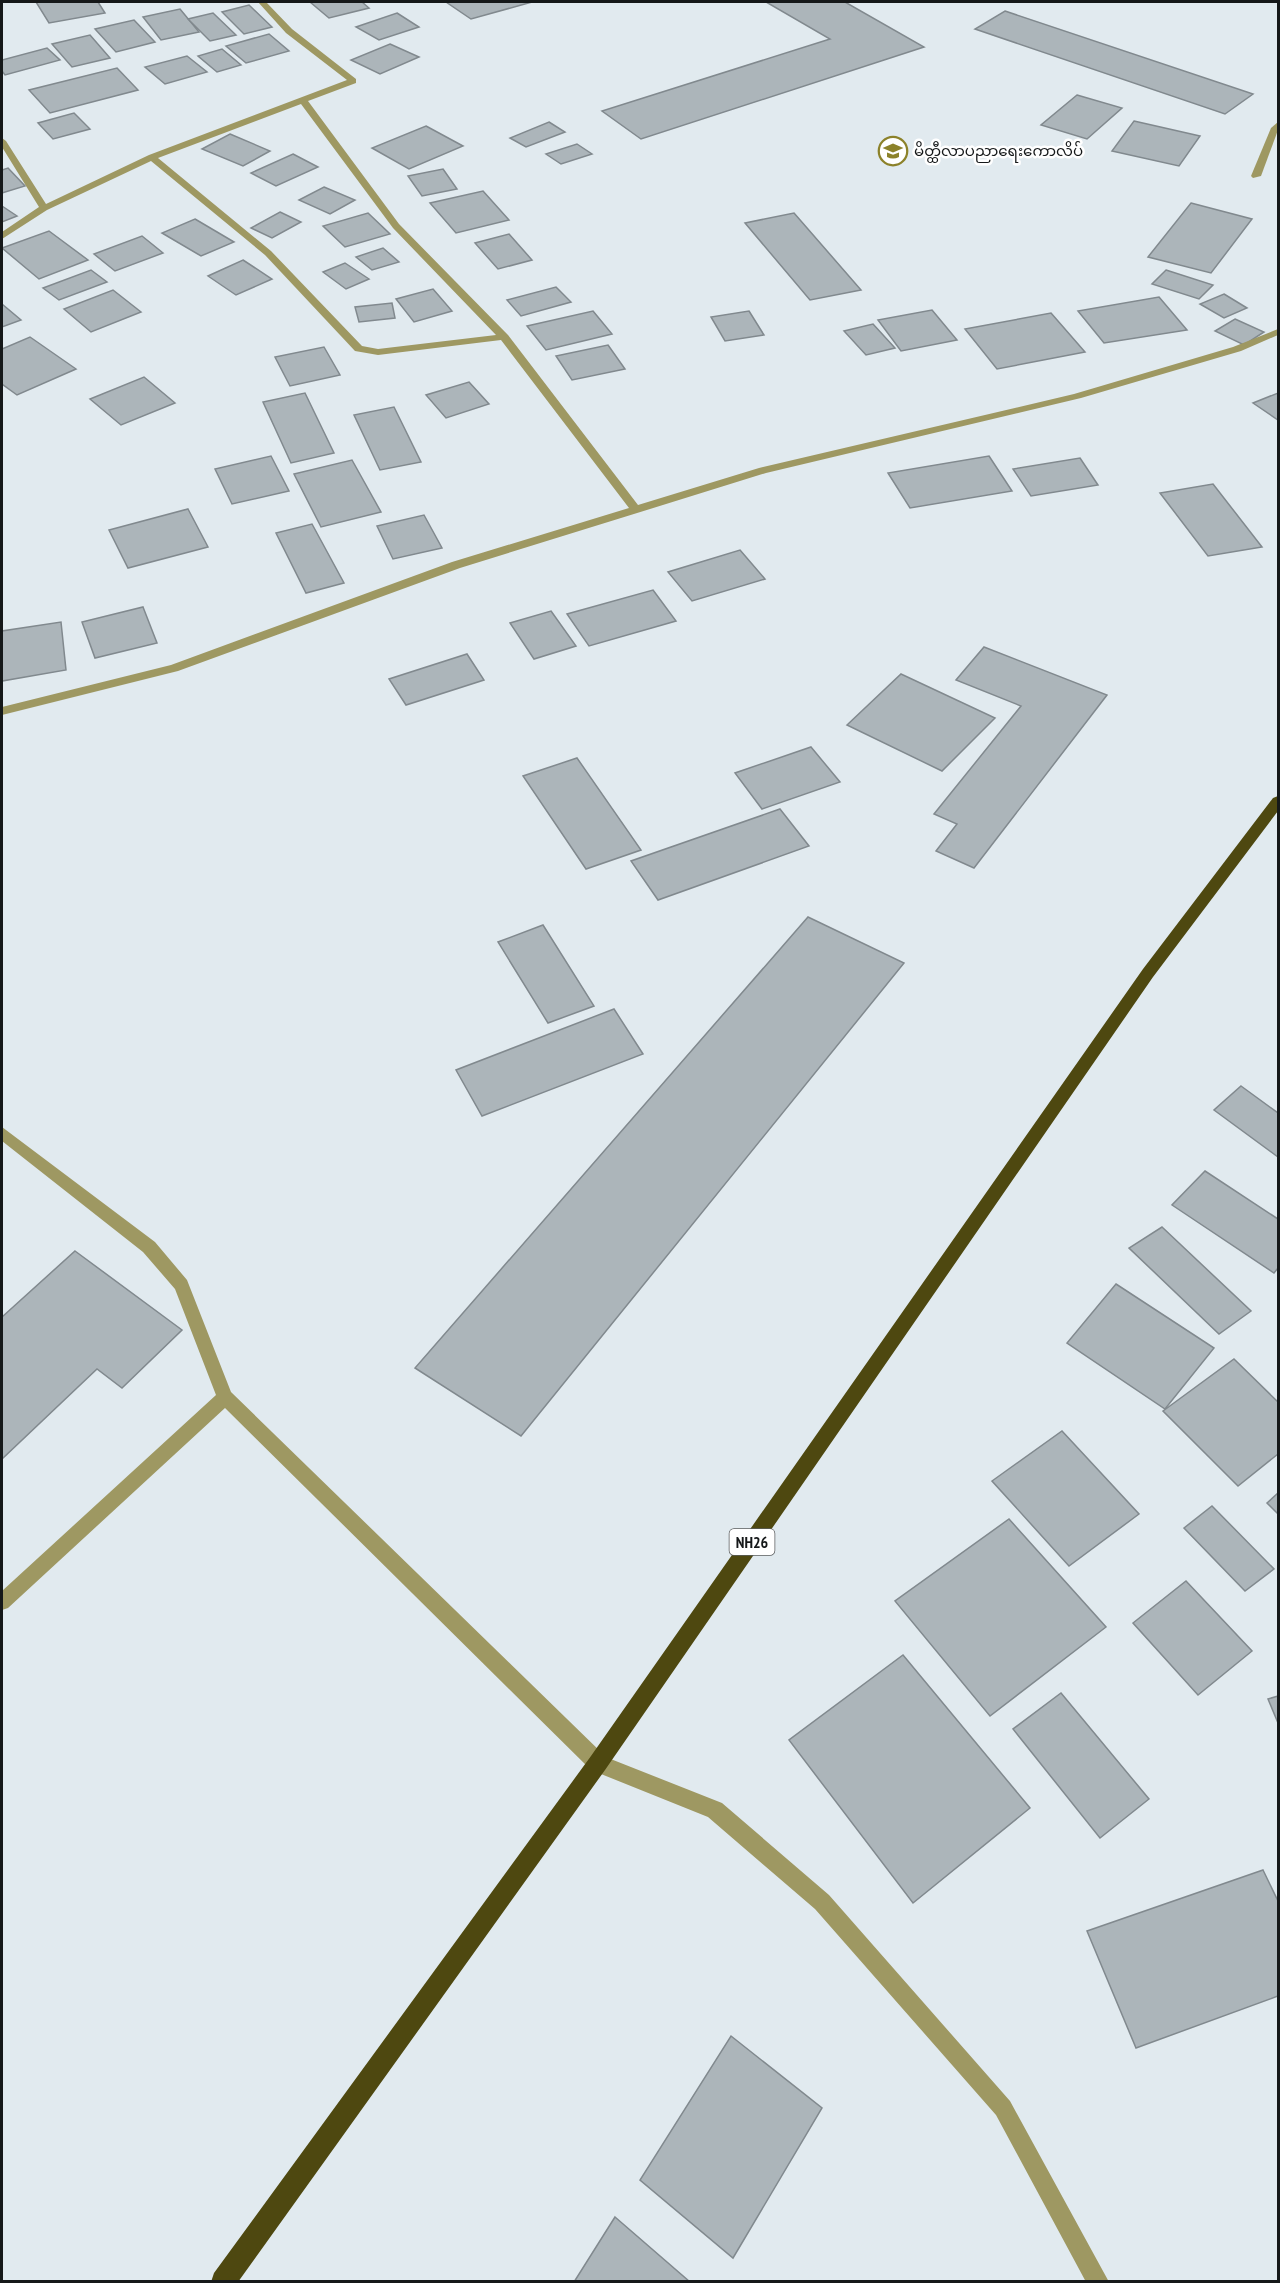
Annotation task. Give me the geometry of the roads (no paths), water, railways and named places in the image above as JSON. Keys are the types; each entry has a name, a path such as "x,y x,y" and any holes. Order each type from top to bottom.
{"highway":[{"name":"NH26","path":"223,2282 598,1763 1148,973 1278,801"}],"street":[{"path":"2,236 44,208 152,158 353,81 289,31 262,2"},
{"path":"303,101 396,226 504,337 635,509"},
{"path":"1256,176 1278,125"},
{"path":"2,141 44,208"},
{"path":"152,158 268,253 359,349 378,352 504,337"},
{"path":"2,711 174,668 456,565 763,470 1077,396 1237,349 1278,332"},
{"path":"2,1133 149,1248 181,1285 225,1397 598,1763 715,1810 822,1902 1003,2108 1098,2282"},
{"path":"2,1602 225,1397"}],"place":[{"name":"မိတ္ထီလာပညာရေးကောလိပ်","path":"893,151"}]}
